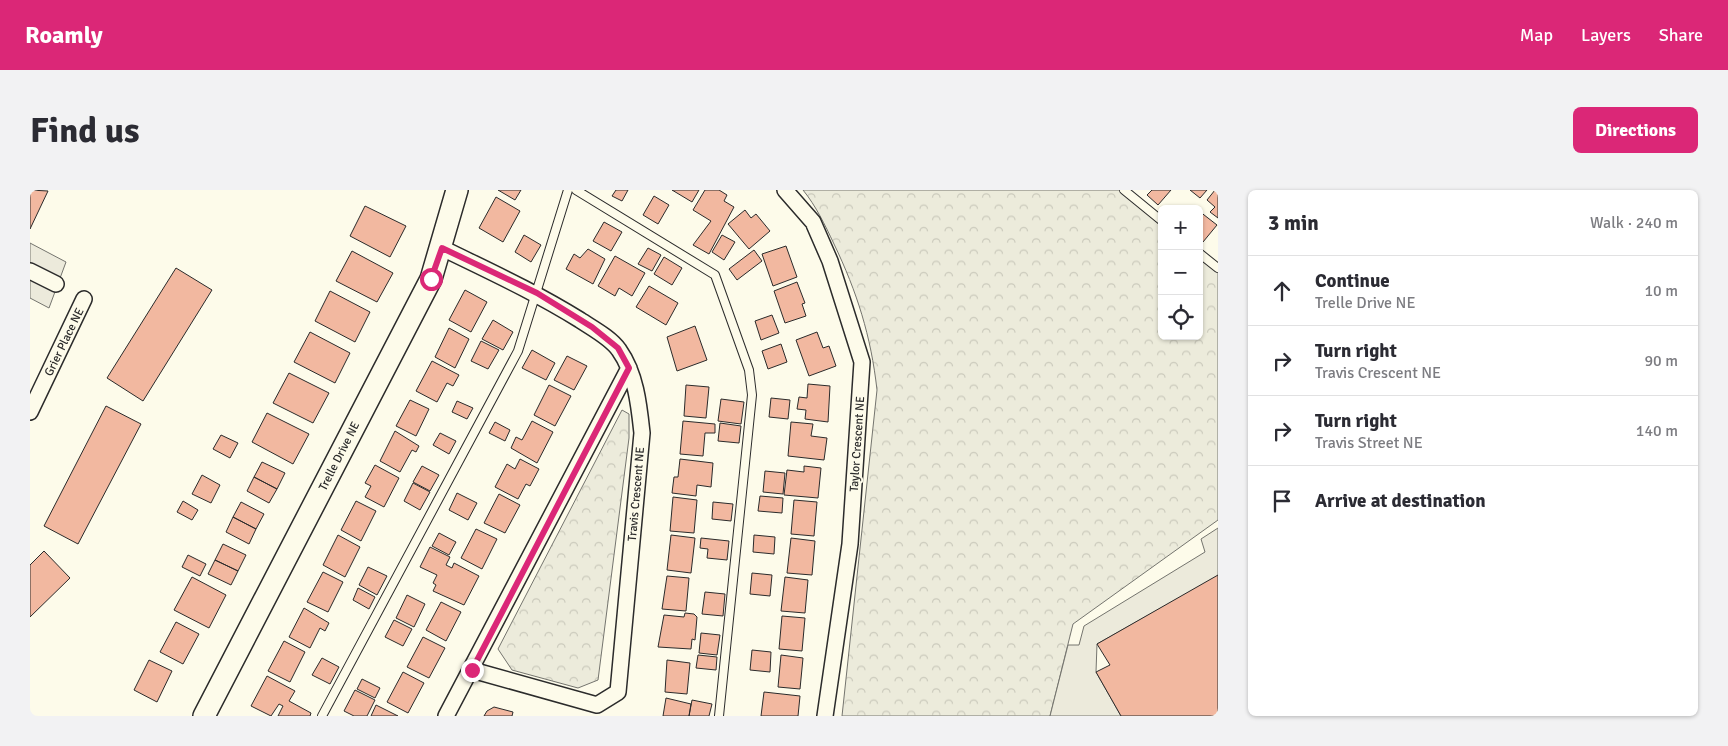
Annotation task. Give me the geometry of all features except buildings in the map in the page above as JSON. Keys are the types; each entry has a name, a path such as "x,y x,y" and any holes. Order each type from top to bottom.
{"street":[{"name":"Trelle Drive NE","path":"204,716 431,279 442,248 457,190"},
{"name":"Taylor Crescent NE","path":"784,190 813,222 830,261 862,362 850,544 825,716"},
{"name":"Travis Crescent NE","path":"442,248 537,293 592,327 618,348 629,368 638,398 642,433 618,692 597,705 472,670"},
{"path":"30,271 56,284"},
{"name":"Grier Place NE","path":"30,412 84,299"},
{"path":"446,716 472,670 629,368"}],"lane":[{"path":"322,716 518,351 568,190"},
{"path":"576,190 715,275 749,370 752,395 719,716"},
{"path":"1124,190 1158,219"},
{"path":"1203,255 1218,268"}],"green space":[{"path":"803,190 1120,190 1158,221 1158,340 1203,340 1203,259 1218,271 1218,520 1073,624 1050,716 842,716 877,390 867,333 856,297 827,230"},
{"path":"622,410 629,414 629,438 598,680 578,688 512,670 498,649"}],"shaded area":[{"path":"30,243 66,262 49,308 30,298"},
{"path":"1218,528 1218,576 1097,644 1096,672 1121,716 1050,716 1068,645 1079,645 1084,626 1205,552 1201,539"}],"route":[{"path":"431,279 442,248 537,293 592,327 618,348 629,368 472,670"}]}
